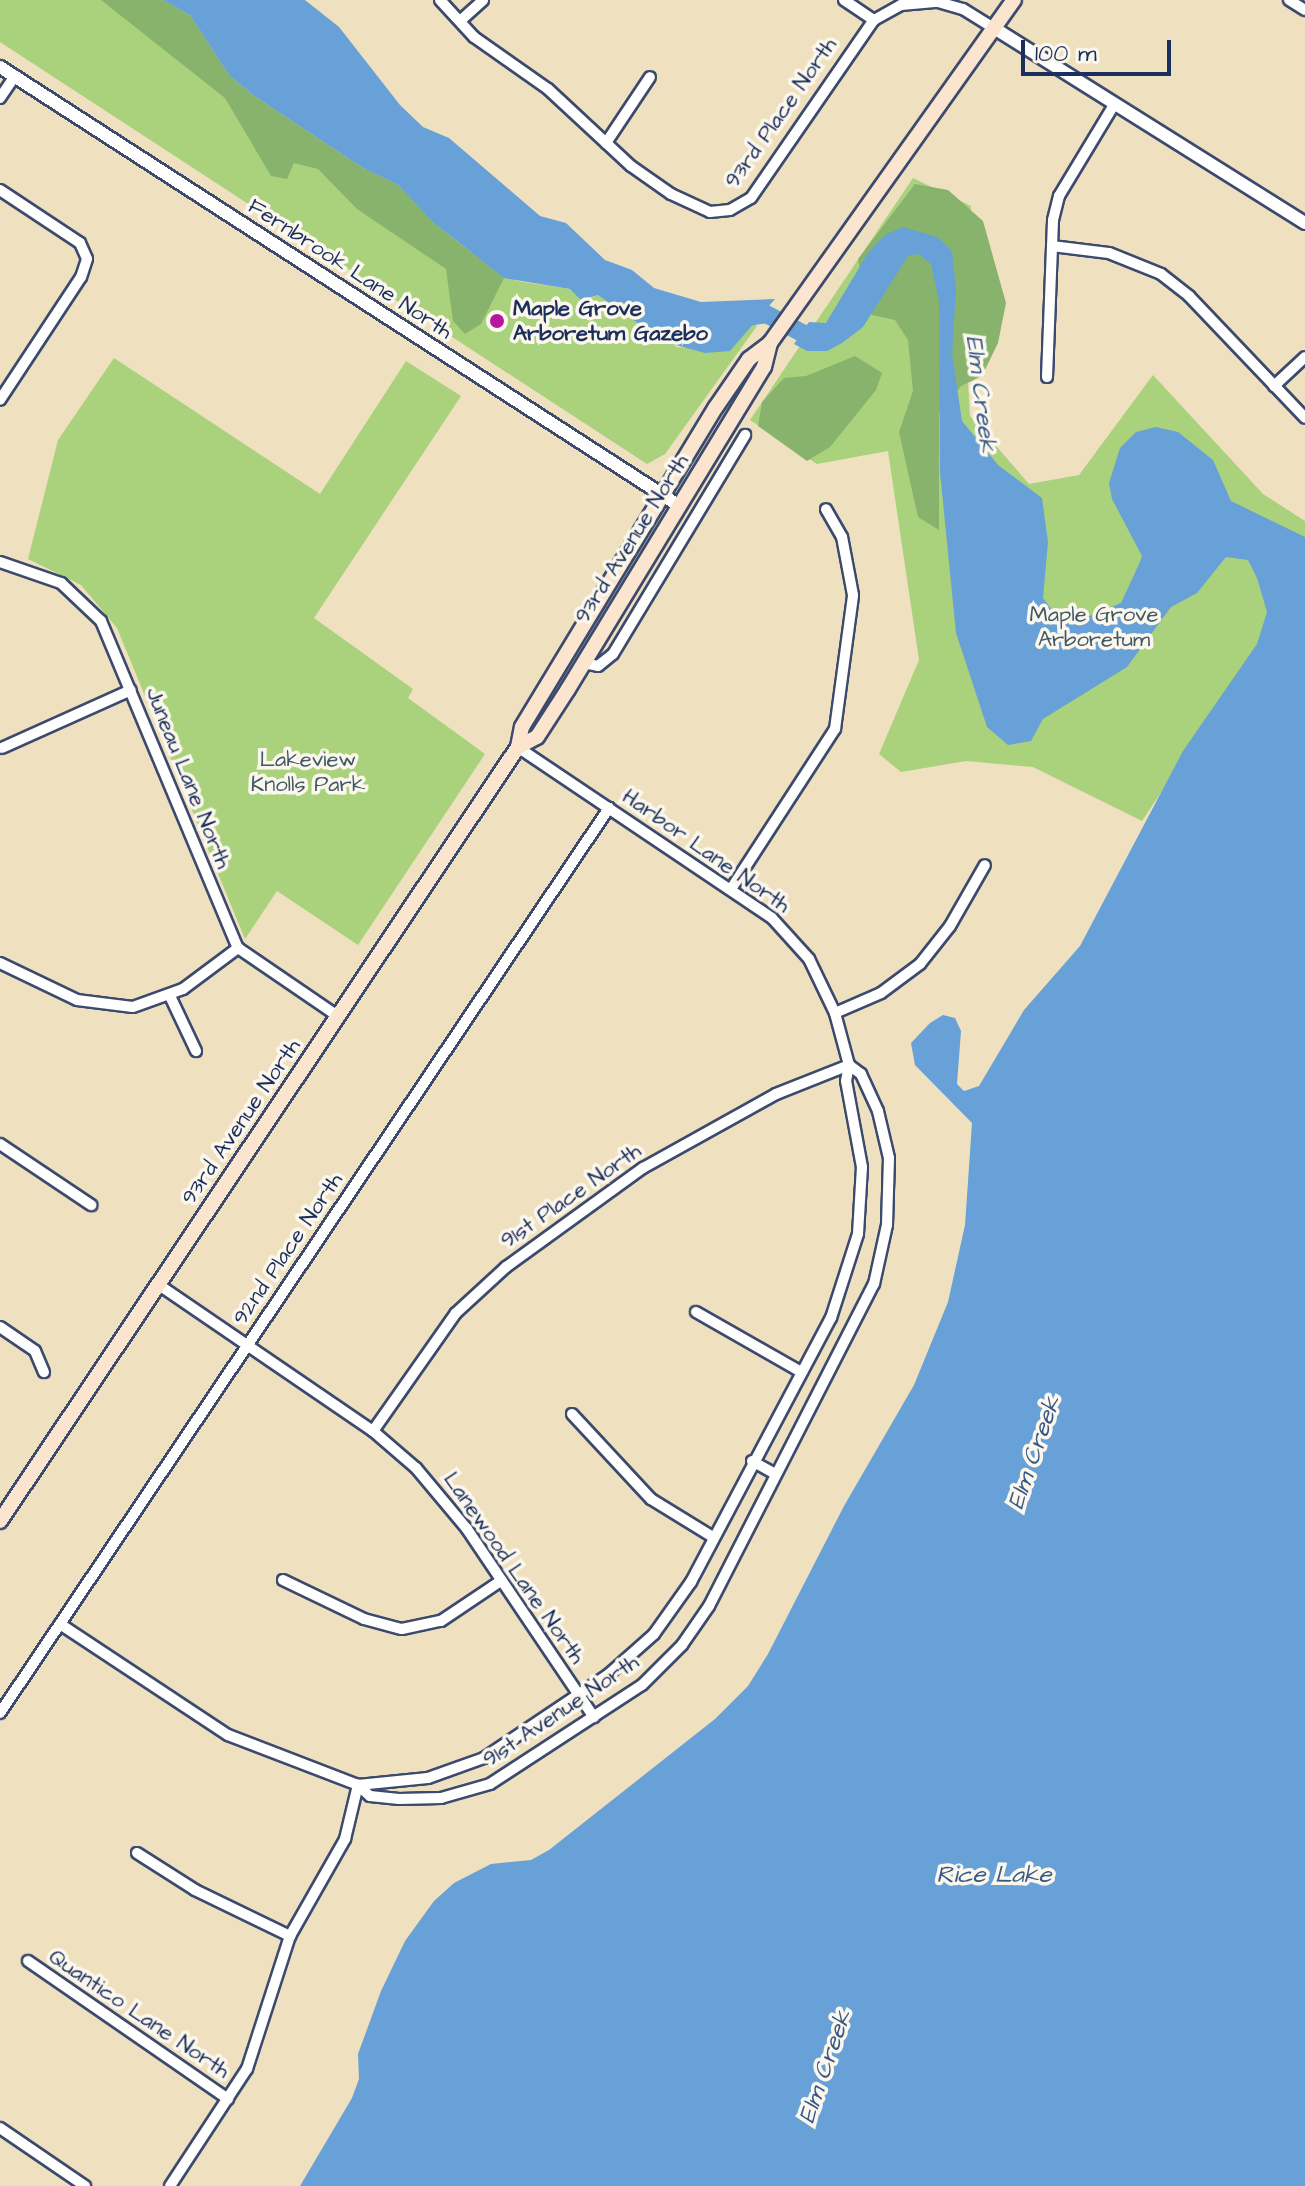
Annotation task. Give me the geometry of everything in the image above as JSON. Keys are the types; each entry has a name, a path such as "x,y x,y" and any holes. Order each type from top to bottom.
{"main road":[{"name":"93rd Avenue North","path":"0,1521 518,747 522,727 661,494 749,359 770,343 1014,0"},
{"name":"93rd Avenue North","path":"518,747 537,737 764,367 770,343"}],"street":[{"path":"440,0 494,53 548,89 606,143 650,77"},
{"path":"460,21 483,0"},
{"path":"844,0 874,20 901,5 924,1 963,9 1305,223"},
{"path":"1289,0 1305,10"},
{"name":"93rd Place North","path":"606,143 671,194 710,212 730,210 751,198 874,20"},
{"name":"Fernbrook Lane North","path":"0,67 678,505"},
{"path":"0,98 15,76"},
{"path":"1047,377 1052,246 1059,196 1114,105"},
{"path":"0,190 84,250 81,277 0,400"},
{"path":"1052,246 1109,253 1161,274 1189,296 1305,418"},
{"path":"1274,386 1305,357"},
{"path":"583,663 598,666 613,654 745,435"},
{"path":"678,505 697,517"},
{"path":"731,889 835,729 853,595 842,537 826,509"},
{"name":"Juneau Lane North","path":"0,562 46,575 86,603 107,631 238,948"},
{"path":"2,748 131,690"},
{"name":"Harbor Lane North","path":"518,747 731,889 791,936 817,973 835,1013 849,1065"},
{"name":"92nd Place North","path":"0,1713 609,808"},
{"path":"835,1013 881,993 920,964 950,926 985,865"},
{"path":"0,963 91,1004 133,1007 170,996 238,948 339,1017"},
{"path":"170,996 196,1051"},
{"name":"91st Avenue North","path":"849,1065 861,1074 884,1129 889,1169 886,1238 856,1329 775,1474 700,1621 655,1673 516,1770 474,1790 399,1799 370,1796 358,1785 428,1778 484,1758 579,1695 654,1634 683,1596 837,1304 858,1234 862,1167 846,1081 849,1065"},
{"name":"91st Place North","path":"373,1431 456,1313 506,1267 643,1168 776,1094 849,1065"},
{"path":"0,1144 91,1205"},
{"name":"Lanewood Lane North","path":"159,1285 373,1431 443,1497 594,1717"},
{"path":"696,1312 801,1372"},
{"path":"0,1327 35,1351 44,1372"},
{"path":"572,1414 651,1499 713,1537"},
{"path":"752,1461 775,1474"},
{"path":"283,1580 364,1619 402,1629 441,1621 502,1580"},
{"path":"60,1624 228,1735 358,1785 345,1839 290,1936 255,2049 228,2099 170,2186"},
{"path":"137,1853 195,1890 290,1936"},
{"name":"Quantico Lane North","path":"28,1961 228,2099"},
{"path":"0,2128 85,2186"}],"green space":[{"path":"0,0 163,0 190,15 229,75 253,95 363,168 398,185 458,244 517,281 570,289 590,298 598,295 677,347 730,351 752,324 757,326 665,454 647,464 0,42"},
{"path":"101,0 163,0 190,15 229,75 253,95 363,168 398,185 434,223 504,278 481,324 465,334 453,321 446,269 357,209 318,169 294,163 287,179 271,176 225,98"},
{"name":"Maple Grove Arboretum","path":"913,178 971,206 964,313 970,416 1029,484 1079,475 1153,375 1263,494 1305,521 1305,577 1142,821 1033,767 966,761 901,772 879,754 919,660 888,451 817,464 750,420"},
{"path":"915,184 948,190 983,221 1006,303 998,343 982,376 961,386 939,413 939,530 918,517 899,432 913,391 908,340 895,320 868,314 858,259"},
{"path":"855,356 882,373 876,390 830,447 807,461 758,426 762,402 784,378 806,376"},
{"name":"Lakeview Knolls Park","path":"114,358 320,494 406,361 461,396 314,618 413,689 408,698 485,754 358,945 277,891 245,939 117,628 81,585 28,559 58,440"}],"water":[{"path":"163,0 305,0 339,27 400,105 423,127 449,138 540,216 566,223 605,260 632,270 654,288 701,302 775,299 730,351 705,353 665,342 598,295 581,300 570,289 504,278 434,223 398,185 363,168 253,95 229,75 190,15"},
{"name":"Rice Lake","path":"903,227 937,237 952,251 956,288 952,354 962,421 998,465 1042,498 1048,542 1043,598 1059,619 1070,624 1121,603 1139,564 1142,556 1112,499 1109,483 1120,448 1136,432 1156,427 1178,432 1213,460 1231,501 1305,537 1305,2186 300,2186 352,2098 359,2079 358,2054 381,1991 405,1941 434,1901 454,1883 491,1864 531,1860 549,1850 715,1719 748,1686 768,1654 844,1506 914,1385 948,1302 965,1225 972,1123 915,1065 911,1043 930,1023 943,1015 955,1018 961,1031 957,1084 964,1091 979,1086 1024,1010 1080,946 1183,751 1257,644 1267,612 1248,560 1226,557 1197,593 1171,607 1127,667 1043,719 1031,741 1008,745 987,727 956,633 940,472 939,301 931,264 919,254 908,256 863,327 842,343 827,351 807,351 794,344 809,322 826,323 868,253 885,235"}],"waterway":[{"name":"Elm Creek","path":"744,318 766,314 804,334 825,332"}],"place":[{"name":"Maple Grove Arboretum Gazebo","path":"497,321"}]}
